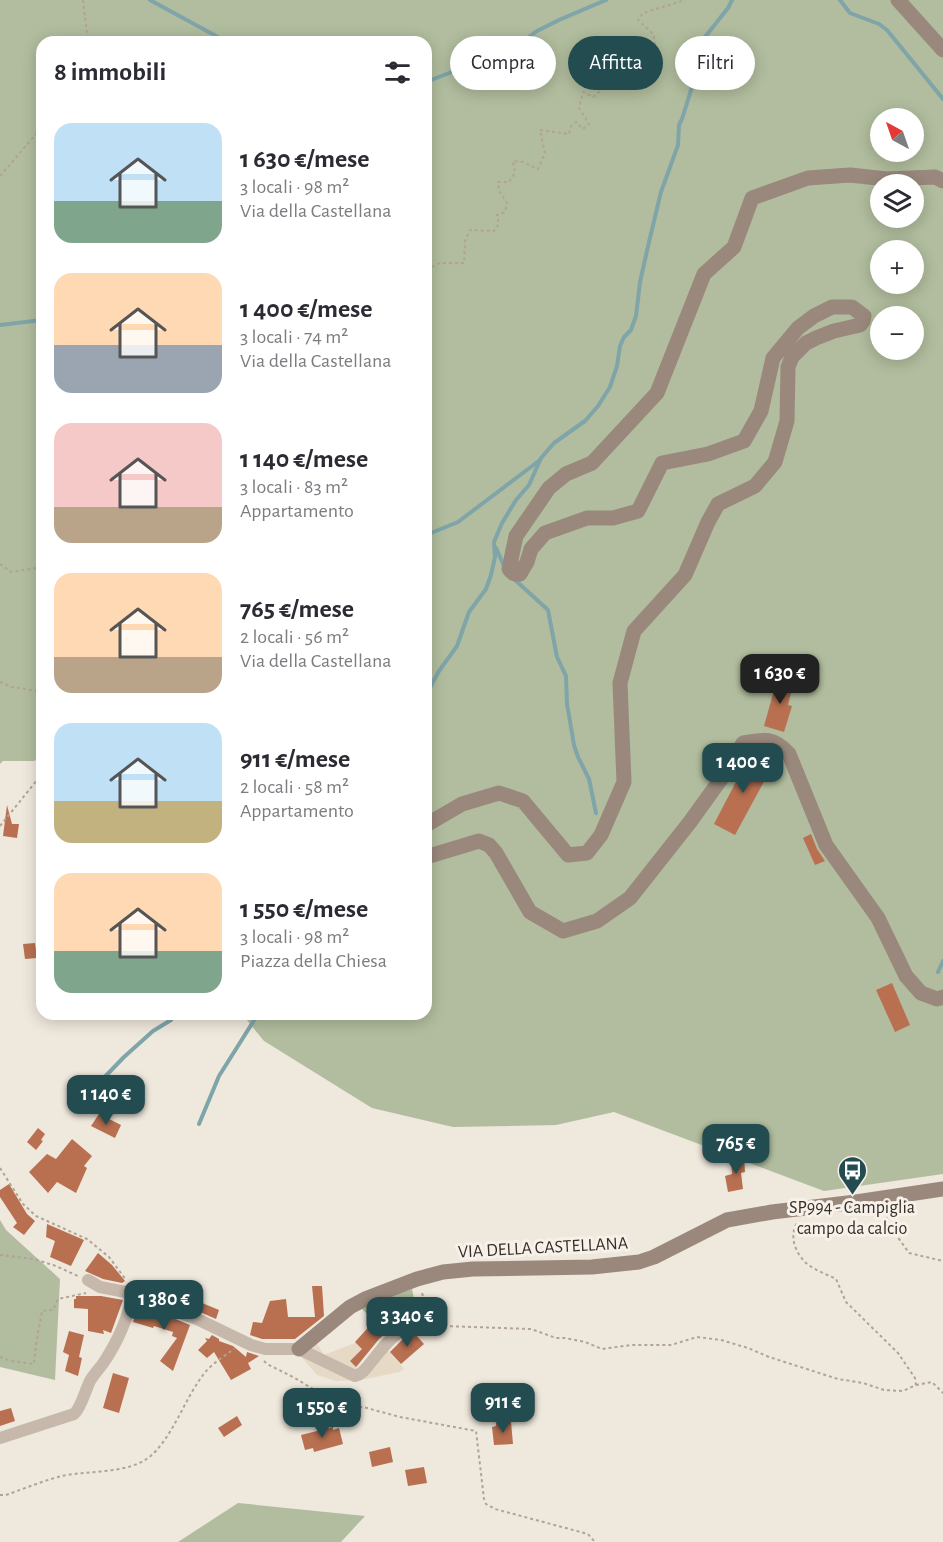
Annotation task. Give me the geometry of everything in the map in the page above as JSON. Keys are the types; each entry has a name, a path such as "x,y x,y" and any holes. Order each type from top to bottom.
{"street":[{"path":"898,0 943,50"},
{"path":"432,822 462,804 499,793 523,801 568,855 587,853 601,835 624,782 620,683 634,631 685,575 718,504 755,486 775,462 787,420 788,367 792,357 806,343 816,338 860,325 864,316 852,307 832,307 798,327 773,358 761,411 744,441 708,454 662,463 638,511 613,518 588,518 545,532 531,549 520,573 516,574 509,569 516,536 549,488 566,474 592,463 657,393 705,274 734,247 752,198 808,178 850,175 887,179 935,177 943,181"},
{"path":"432,855 479,841 489,845 496,853 530,912 563,931 597,921 630,898 655,868 731,765 743,743 770,740 782,746 789,754 826,844 878,918 906,976 921,993 937,999 943,997"},
{"name":"VIA DELLA CASTELLANA","path":"299,1349 350,1307 417,1279 443,1272 473,1269 592,1267 639,1262 654,1257 727,1220 943,1189"},
{"path":"88,1280 106,1289 135,1294 265,1349 299,1349 355,1376 361,1374 403,1328 420,1324 434,1325"},
{"path":"0,1438 74,1414 79,1410 83,1395 92,1378 115,1344 135,1294"}],"path":[{"path":"83,0 87,36"},
{"path":"432,267 441,263 464,263 465,241 470,230 494,231 499,224 497,215 505,212 507,203 499,191 498,182 509,182 515,173 513,161 523,162 538,169 545,153 540,130 569,134 571,126 576,122 584,129 589,124 579,108 583,92 593,97 599,92 595,78 603,76 629,87 636,75 629,52 632,44 655,43 652,34 638,20 643,13 685,0"},
{"path":"0,176 36,135"},
{"path":"0,564 11,572 36,568"},
{"path":"0,682 12,687 36,691"},
{"path":"0,826 36,781"},
{"path":"0,1168 23,1204 36,1216 87,1239 109,1257 135,1294"},
{"path":"878,1198 892,1229 909,1253 943,1261"},
{"path":"810,1207 795,1226 793,1242 796,1249 816,1270 836,1279 846,1302 898,1353 915,1378 916,1385"},
{"path":"0,1255 34,1259 88,1280"},
{"path":"417,1279 434,1325 531,1329 556,1338 585,1342 602,1349 631,1345 671,1345 697,1337 721,1340 827,1376 885,1390 903,1391 916,1385 932,1382 943,1393"},
{"path":"0,1357 10,1361 34,1364 42,1311 53,1310 58,1299 106,1289"},
{"path":"0,1495 59,1477 136,1465 153,1453 173,1426 203,1374 222,1358 248,1343 267,1364 345,1408 363,1407 400,1417 476,1431 486,1504 495,1509 588,1534 595,1542"}],"green space":[{"path":"0,0 943,0 943,1174 824,1191 614,1112 556,1125 453,1127 372,1108 264,1041 247,1020 432,1020 432,36 36,36 36,760 3,761 0,764"},
{"path":"0,1220 6,1230 60,1279 55,1380 0,1367"},
{"path":"412,1289 417,1313 386,1322 374,1321 361,1308 372,1302"},
{"path":"238,1503 365,1516 341,1542 178,1542"}],"shaded area":[{"path":"360,1341 367,1344 350,1361 359,1370 384,1345 404,1369 361,1380 336,1381 317,1375 299,1354 316,1342 324,1355"}],"building":[{"path":"778,676 794,680 788,705 792,706 784,732 764,726"},
{"path":"751,753 773,765 735,835 714,824"},
{"path":"7,805 12,824 19,824 17,838 3,836"},
{"path":"811,834 825,861 815,865 803,838"},
{"path":"35,943 36,958 25,959 23,944"},
{"path":"892,983 910,1025 895,1032 876,990"},
{"path":"99,1114 121,1125 115,1138 91,1126"},
{"path":"38,1128 45,1134 36,1150 27,1142"},
{"path":"72,1139 92,1156 84,1166 87,1168 76,1193 57,1182 48,1193 29,1172 47,1154 56,1159"},
{"path":"744,1157 745,1172 741,1173 743,1189 728,1192 725,1176 732,1174 731,1159"},
{"path":"9,1184 27,1214 35,1221 24,1235 13,1227 17,1223 0,1197 0,1190"},
{"path":"47,1224 84,1240 71,1266 50,1257 55,1241 46,1237"},
{"path":"98,1253 125,1281 122,1283 103,1279 85,1271"},
{"path":"312,1286 322,1286 324,1316 295,1339 262,1339 250,1335 253,1322 262,1323 270,1301 286,1299 288,1317 315,1317"},
{"path":"76,1296 101,1296 123,1300 111,1333 103,1330 104,1334 88,1331 88,1309 74,1308"},
{"path":"195,1300 219,1310 216,1319 191,1308"},
{"path":"139,1304 190,1325 173,1371 160,1361 177,1338 172,1336 173,1332 133,1322"},
{"path":"441,1308 444,1316 412,1318 394,1326 379,1339 356,1367 350,1361 362,1349 355,1342 374,1321 376,1326"},
{"path":"69,1331 84,1335 78,1376 65,1371 69,1355 63,1352"},
{"path":"415,1334 424,1344 401,1364 390,1352 402,1340"},
{"path":"212,1335 219,1341 233,1346 246,1357 247,1352 259,1356 248,1363 251,1369 231,1380 214,1352 207,1358 198,1350 207,1341 205,1338 209,1339"},
{"path":"113,1373 129,1378 119,1413 103,1408"},
{"path":"11,1408 15,1421 0,1426 0,1411"},
{"path":"237,1416 242,1425 224,1437 218,1428"},
{"path":"511,1422 513,1444 494,1445 492,1427 496,1426 496,1423"},
{"path":"333,1427 333,1430 339,1428 343,1444 314,1452 313,1448 305,1450 301,1435"},
{"path":"390,1447 393,1462 372,1467 369,1452"},
{"path":"424,1467 427,1483 408,1486 405,1470"}],"waterway":[{"path":"150,0 216,36"},
{"path":"432,80 467,66 493,61 537,31 606,0"},
{"path":"432,684 457,646 469,612 486,589 495,557 494,542 502,523 516,500 529,485 541,458 554,443 585,421 610,387 617,366 620,346 624,337 631,330 636,316 640,282 661,192 678,145 679,125 705,37 732,0"},
{"path":"840,0 850,13 879,24 887,30 943,99"},
{"path":"0,325 36,321"},
{"path":"432,533 458,522 540,460"},
{"path":"496,548 504,566"},
{"path":"514,579 548,610 557,657 566,676 567,704 574,745 589,779 596,813"},
{"path":"938,972 943,961"},
{"path":"69,1103 76,1096 95,1087 153,1031 171,1020"},
{"path":"199,1124 219,1076 254,1020"}],"place":[{"name":"SP994 - Campiglia campo da calcio","path":"852,1196"}]}
